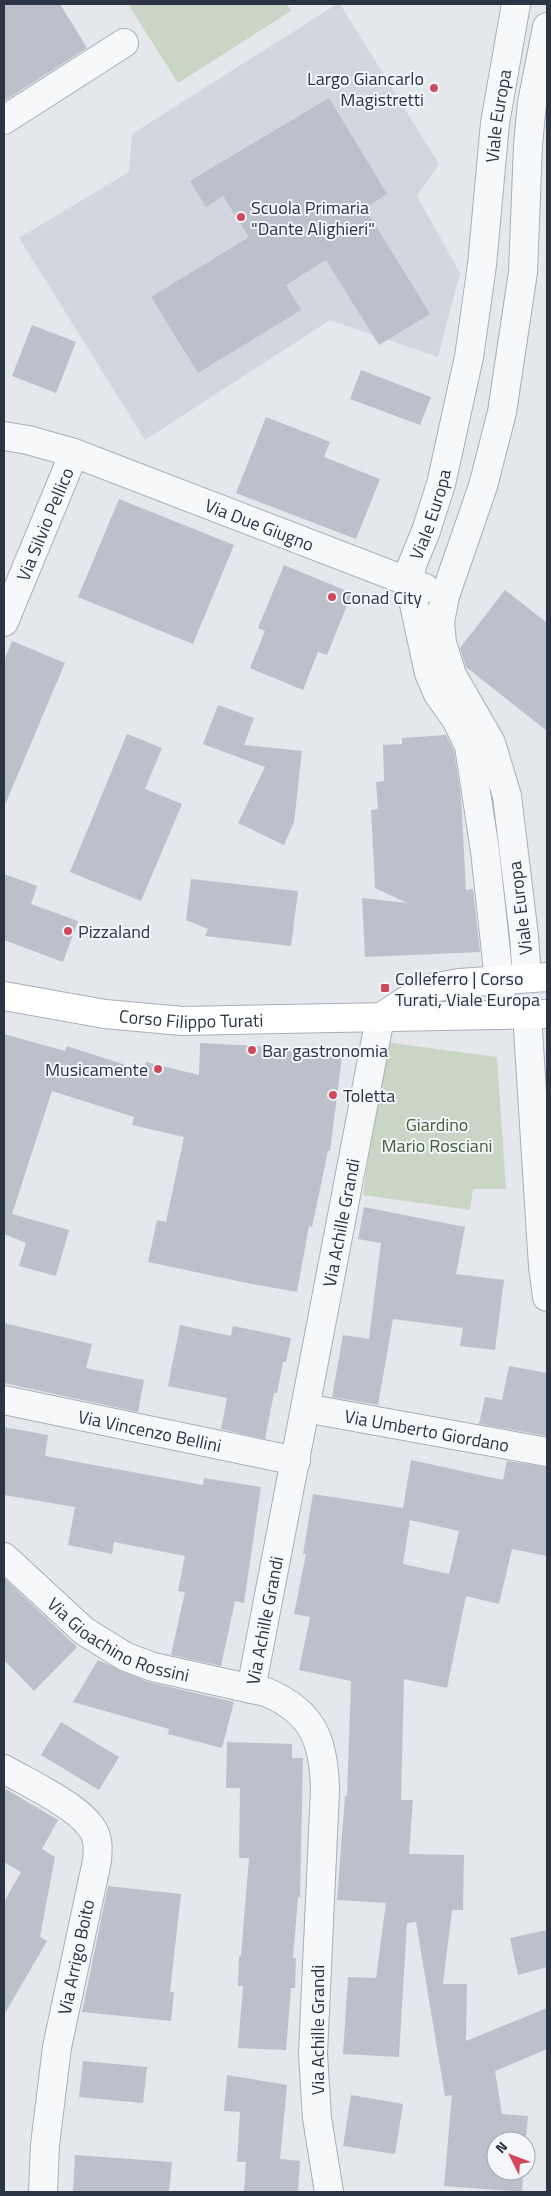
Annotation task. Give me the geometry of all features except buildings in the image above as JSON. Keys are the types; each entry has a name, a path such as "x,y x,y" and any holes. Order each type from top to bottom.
{"main road":[{"path":"380,1018 428,989 451,984 537,977"},
{"name":"Corso Filippo Turati","path":"4,996 105,1014 182,1021 526,1014"}],"street":[{"name":"Viale Europa","path":"516,4 495,123 482,265 467,366 446,466 431,517 412,565 409,581 429,673 438,694 465,734 472,757 485,851 499,980 526,1014 543,1266 547,1297"},
{"name":"Viale Europa","path":"537,977 524,936 507,796 492,743 462,695 448,665 441,632 445,596 484,486 502,412 523,272 528,145 532,103 547,27"},
{"path":"4,120 124,43"},
{"name":"Via Due Giugno","path":"4,436 28,440 74,453 445,596"},
{"name":"Via Silvio Pellico","path":"4,622 9,594 74,453"},
{"name":"Via Achille Grandi","path":"330,2192 317,2118 313,2054 326,1790 322,1751 317,1734 299,1712 279,1698 251,1689 380,1018"},
{"name":"Via Vincenzo Bellini","path":"4,1400 296,1461"},
{"name":"Via Umberto Giordano","path":"305,1408 547,1452"},
{"name":"Via Gioachino Rossini","path":"4,1557 84,1631 126,1657 153,1667 251,1689"},
{"name":"Via Arrigo Boito","path":"4,1769 56,1799 83,1818 91,1826 96,1837 98,1849 57,2047 45,2145 43,2192"}],"shaded area":[{"name":"Scuola Primaria \"Dante Alighieri\"","path":"337,4 340,4 439,164 417,196 460,273 438,357 330,320 145,440 19,238 129,172 132,134"}],"green space":[{"path":"128,4 287,4 291,11 178,83"},
{"name":"Giardino Mario Rosciani","path":"385,1042 497,1057 506,1189 473,1189 470,1210 363,1195"}],"place":[{"name":"Largo Giancarlo Magistretti","path":"434,88"},
{"name":"Scuola Primaria \"Dante Alighieri\"","path":"241,217"},
{"name":"Conad City","path":"332,597"},
{"name":"Pizzaland","path":"68,931"},
{"name":"Colleferro | Corso Turati, Viale Europa","path":"385,988"},
{"name":"Bar gastronomia","path":"252,1050"},
{"name":"Musicamente","path":"158,1069"},
{"name":"Toletta","path":"333,1095"}]}
